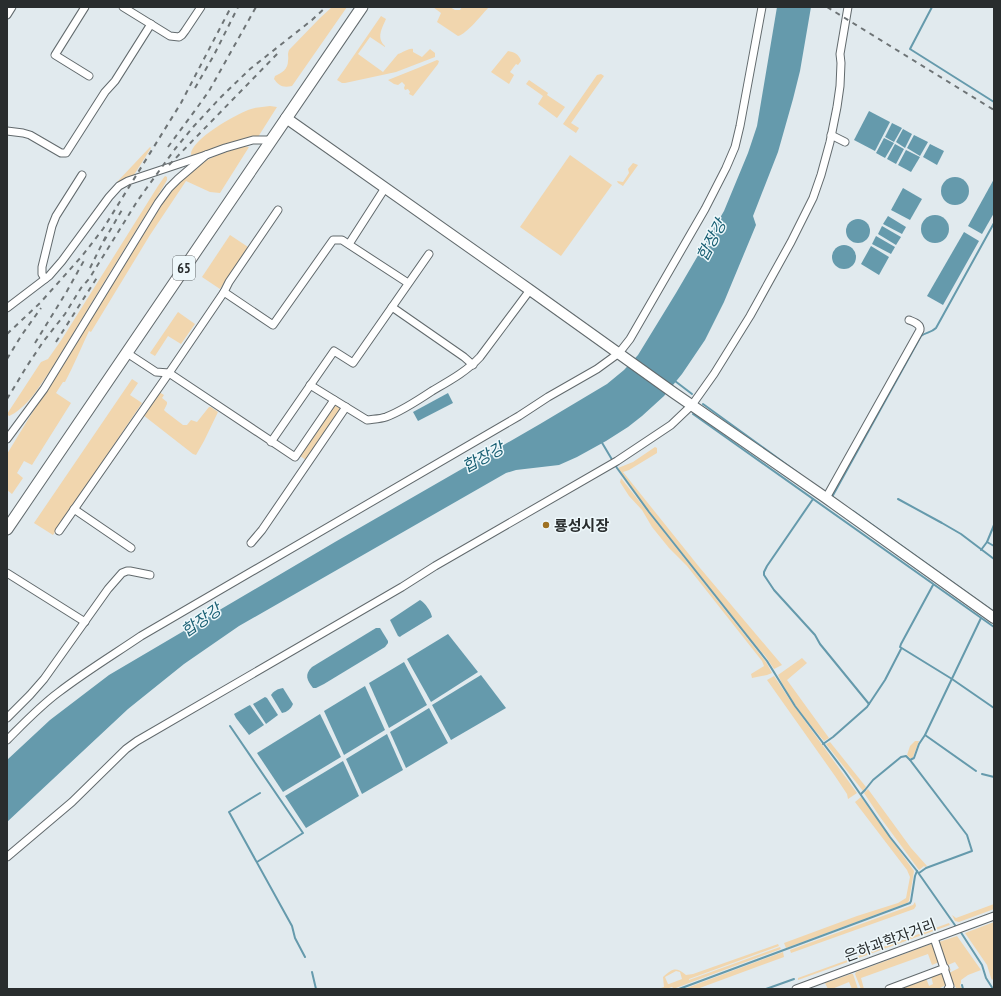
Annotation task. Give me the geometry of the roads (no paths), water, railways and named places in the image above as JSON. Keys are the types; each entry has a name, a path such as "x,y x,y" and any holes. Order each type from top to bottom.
{"main road":[{"name":"65","path":"7,529 362,7"}],"street":[{"path":"7,15 12,7"},
{"path":"85,7 55,55 89,76"},
{"path":"123,7 170,36 179,37 185,31 201,7"},
{"path":"7,740 58,693 93,667 141,636 621,355 726,168 738,137 762,7"},
{"path":"7,857 72,802 112,762 137,741 402,587 441,562 609,466 671,425 692,405 714,374 750,316 802,220 821,176 837,106 840,86 840,54 848,7"},
{"path":"7,131 30,135 61,153 66,153 105,92 115,82 151,24"},
{"path":"286,118 994,618"},
{"path":"831,135 845,142"},
{"path":"7,308 49,276 119,186 128,181 225,148 253,140 271,140"},
{"path":"7,439 44,389 158,203 178,178 206,155"},
{"path":"45,279 42,274 42,267 52,226 56,216 82,175"},
{"path":"349,244 385,188"},
{"path":"59,531 169,373 278,210"},
{"path":"224,292 273,325 333,240 342,240 349,244 408,283"},
{"path":"271,442 334,351 353,363 429,254"},
{"path":"310,385 367,420 385,417 418,400 473,365 530,290"},
{"path":"392,307 473,365"},
{"path":"826,498 920,330 921,327 919,325 909,320"},
{"path":"127,353 156,372 169,373 306,465"},
{"path":"295,457 334,400"},
{"path":"251,543 262,530 346,407"},
{"path":"74,509 131,548"},
{"path":"7,718 30,696 44,679 108,590 122,573 130,571 150,575"},
{"path":"7,573 85,622"},
{"name":"은하과학자거리","path":"796,989 994,916"},
{"path":"934,938 950,986 948,989"},
{"path":"889,989 945,968"}],"water":[{"name":"합장강","path":"777,7 811,7 800,71 778,152 753,216 756,225 724,302 705,340 682,374 664,396 628,427 577,457 559,465 516,470 506,473 239,626 184,664 128,709 7,822 7,760 50,720 109,675 540,424 607,384 624,370 638,355 724,211 748,153 757,126"},
{"path":"869,111 890,122 875,151 854,140"},
{"path":"892,123 902,128 894,142 885,137"},
{"path":"903,129 912,134 905,148 896,142"},
{"path":"914,135 928,142 920,156 907,148"},
{"path":"884,138 894,143 885,158 876,153"},
{"path":"895,144 904,149 896,164 887,159"},
{"path":"930,144 944,151 937,165 923,157"},
{"path":"906,150 920,157 911,172 898,165"},
{"path":"955,177 965,181 969,191 965,201 955,205 945,201 941,191 945,181"},
{"path":"994,179 994,213 982,234 968,226"},
{"path":"903,188 922,199 910,220 891,210"},
{"path":"935,215 945,219 949,229 945,239 935,243 925,239 921,229 925,219"},
{"path":"888,216 906,227 902,234 883,224"},
{"path":"858,219 863,220 869,226 869,236 863,242 858,243 853,242 847,236 846,231 847,226 853,220"},
{"path":"882,226 901,237 896,245 878,234"},
{"path":"964,232 979,241 943,305 927,296"},
{"path":"876,236 895,247 891,254 872,244"},
{"path":"844,245 849,246 855,252 855,262 849,268 844,269 839,268 833,262 832,257 833,252 839,246"},
{"path":"871,246 889,257 879,275 861,264"},
{"path":"448,393 453,403 418,421 413,412"},
{"path":"420,600 428,607 432,617 400,637 398,636 390,620"},
{"path":"376,628 380,628 388,641 385,647 324,684 313,688 307,678 307,675 312,667"},
{"path":"448,634 478,672 431,702 407,659"},
{"path":"404,662 427,705 389,728 369,683"},
{"path":"481,675 506,708 451,740 432,705"},
{"path":"365,686 385,730 344,755 324,711"},
{"path":"283,688 293,704 289,710 282,713 271,695 276,690"},
{"path":"265,697 278,715 266,724 253,704"},
{"path":"250,705 264,725 249,735 234,714"},
{"path":"429,708 448,743 406,768 390,732"},
{"path":"320,714 341,757 283,792 257,753"},
{"path":"387,734 403,770 362,794 346,759"},
{"path":"343,761 359,796 306,828 285,796"}],"waterway":[{"path":"932,7 910,49 994,102"},
{"path":"832,497 921,336 936,328 994,223"},
{"path":"675,381 692,394"},
{"path":"703,404 801,475"},
{"path":"693,414 994,627"},
{"path":"601,441 617,468 649,512 767,661 795,706 845,772 890,837 917,871 957,928"},
{"path":"813,499 767,566 764,575 774,590 815,635 820,644 869,704"},
{"path":"898,499 961,534 994,559"},
{"path":"853,511 994,612"},
{"path":"981,550 987,542 994,525"},
{"path":"987,542 994,546"},
{"path":"933,585 900,647 952,679 994,708"},
{"path":"919,873 926,868 972,851 967,835 910,760 914,758 919,744 925,735 981,618"},
{"path":"823,744 867,707 885,680 901,649"},
{"path":"230,726 303,833 257,862"},
{"path":"925,735 976,771"},
{"path":"861,794 873,780 901,757 906,756 910,760"},
{"path":"982,774 994,777"},
{"path":"260,793 229,812 292,926 295,938 305,957"},
{"path":"679,989 910,903 917,871"},
{"path":"960,931 982,965 986,978 993,989"},
{"path":"312,972 316,989"},
{"path":"766,989 794,979"},
{"path":"962,985 963,989"}],"railway":[{"path":"7,334 40,303 82,256 103,229 181,103 231,7"},
{"path":"195,88 214,55 238,7"},
{"path":"168,147 209,91 256,7"},
{"path":"7,399 43,342 65,314 81,288 89,279 138,200 175,149 221,97 250,69 312,20 326,7"},
{"path":"827,7 994,110"},
{"path":"169,165 279,52"},
{"path":"104,241 123,208"},
{"path":"90,268 106,236"},
{"path":"35,343 86,257"},
{"path":"56,342 98,276"},
{"path":"7,359 41,308"}],"place":[{"name":"룡성시장","path":"546,525"}]}
